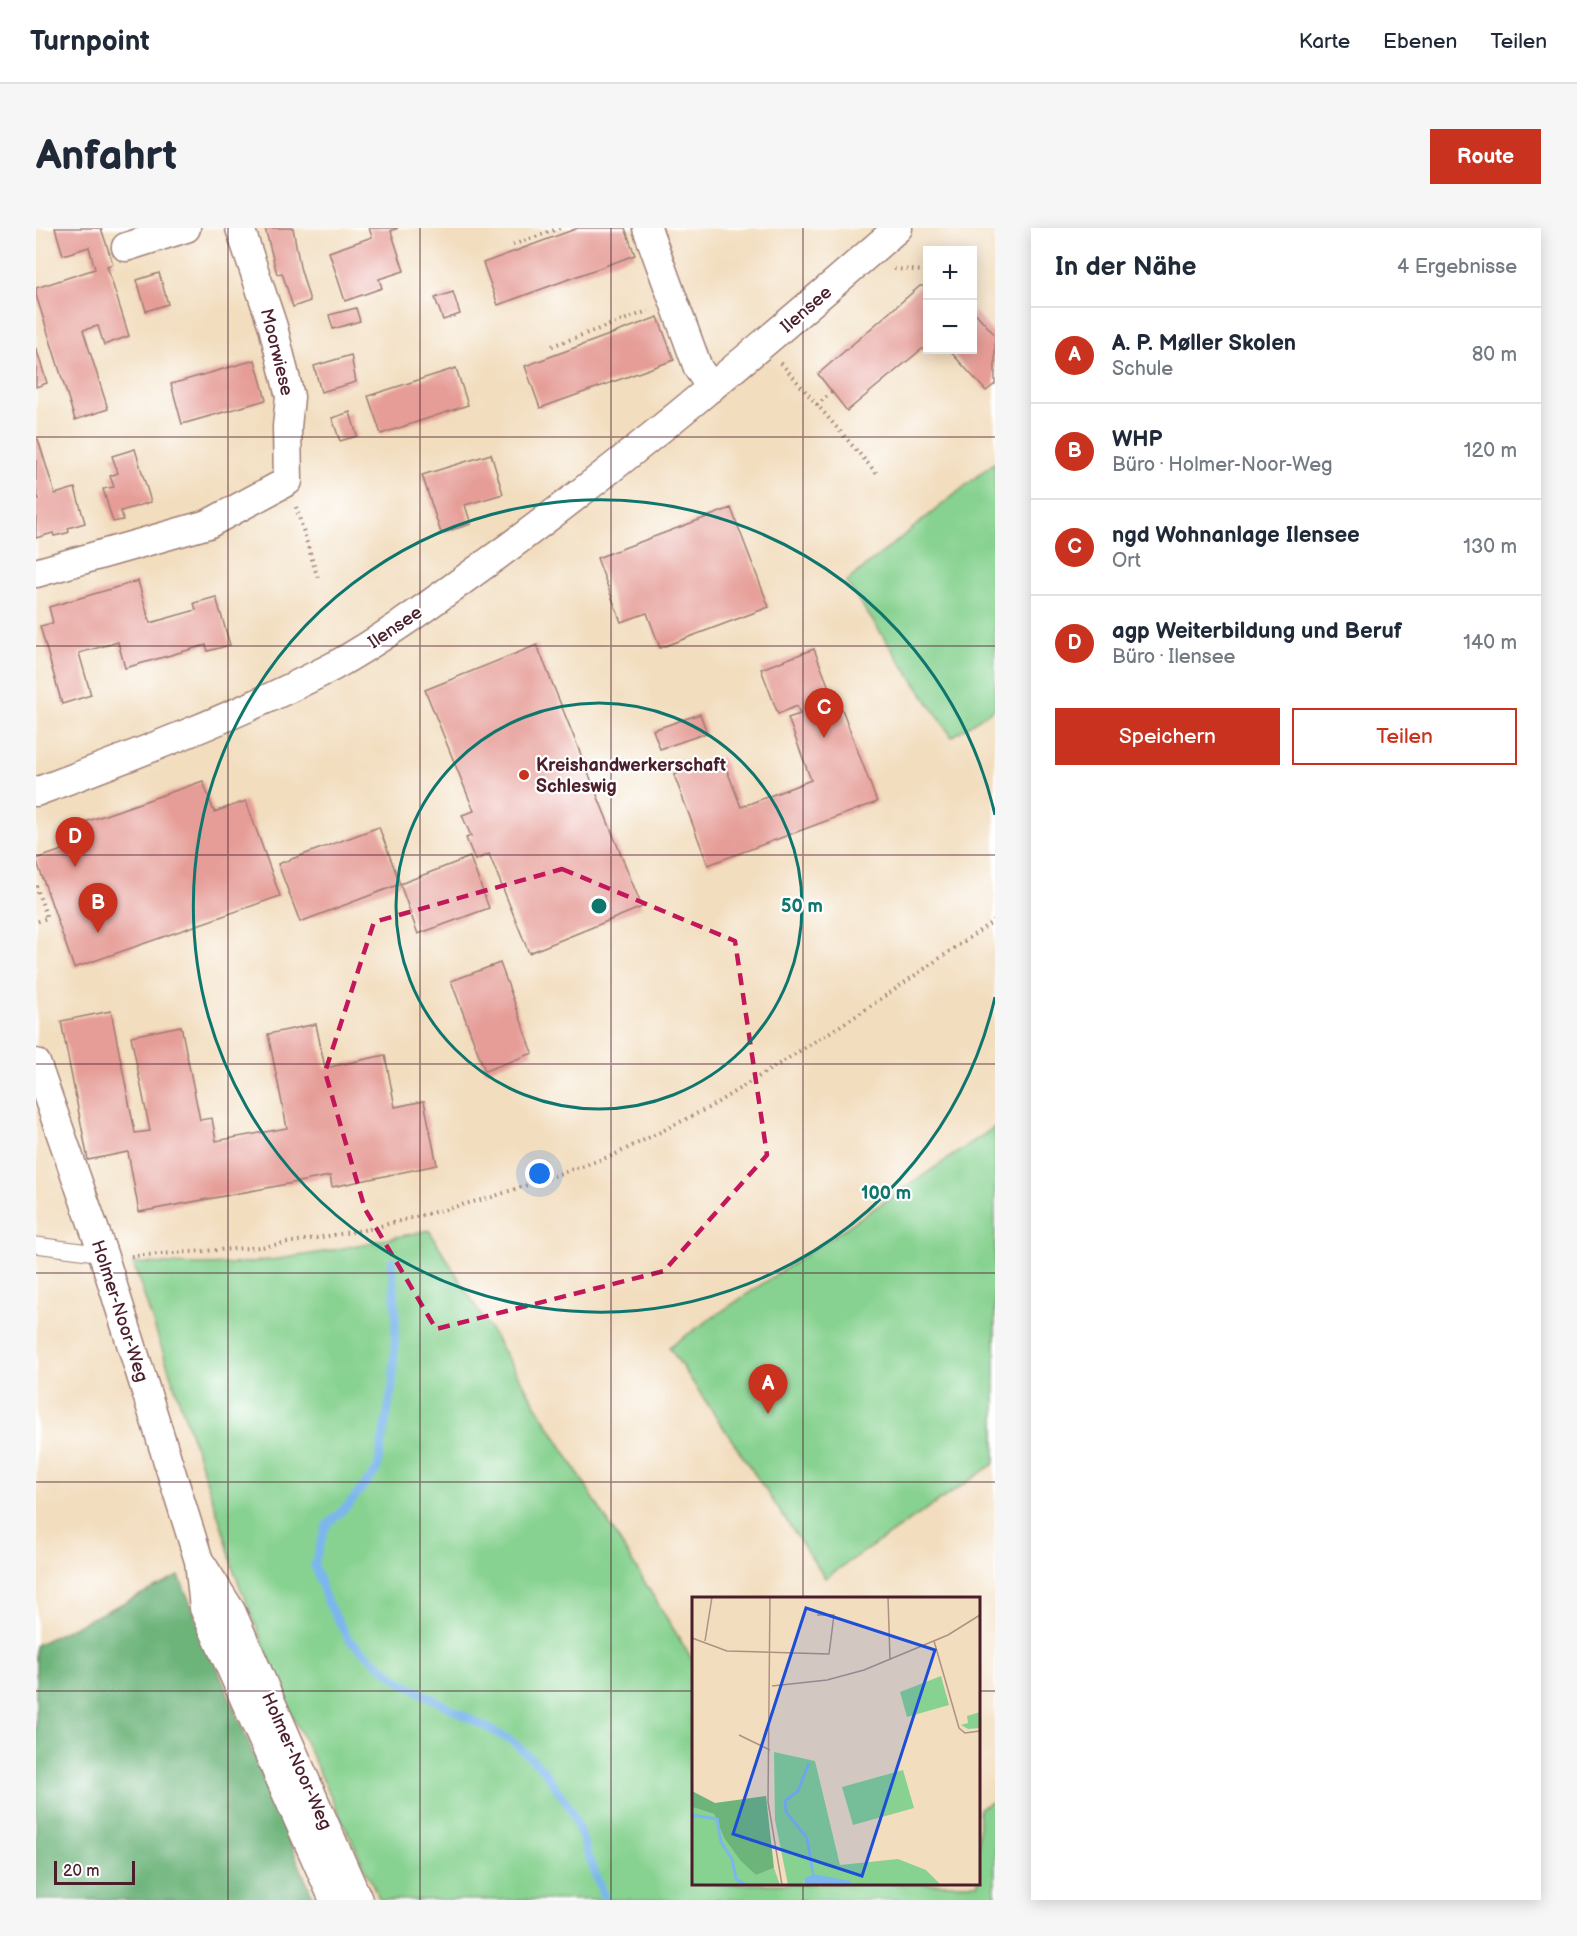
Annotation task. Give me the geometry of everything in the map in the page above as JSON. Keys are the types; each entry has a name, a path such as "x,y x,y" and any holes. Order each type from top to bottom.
{"street":[{"path":"126,247 186,228"},
{"name":"Moorwiese","path":"240,228 273,327 290,397 287,427 288,481"},
{"path":"647,228 698,368 711,388"},
{"name":"Ilensee","path":"36,792 188,734 298,684 344,660 443,594 556,513 765,344 898,228"},
{"path":"36,573 208,524 288,481"},
{"name":"Holmer-Noor-Weg","path":"36,1063 103,1254 199,1561 204,1608 334,1900"},
{"name":"Holmer-Noor-Weg","path":"199,1561 231,1611 358,1900"}],"lane":[{"path":"36,1245 103,1254"}],"path":[{"path":"513,245 560,228"},
{"path":"552,346 674,301"},
{"path":"765,344 876,474"},
{"path":"817,405 832,393"},
{"path":"288,481 318,579"},
{"path":"36,886 47,918 36,922"},
{"path":"103,1254 135,1256 262,1247 369,1229 492,1197 614,1155 710,1107 859,1014 995,920"}],"highlighted area":[{"path":"562,869 735,941 767,1155 664,1271 436,1329 365,1209 325,1072 374,922"}],"green space":[{"path":"995,462 995,708 952,737 846,582"},
{"path":"995,1127 995,1463 825,1578 669,1347"},
{"path":"429,1230 692,1659 692,1885 980,1885 980,1808 995,1801 995,1900 380,1900 291,1712 233,1569 225,1536 133,1263 231,1264 288,1258"},
{"path":"179,1576 314,1900 36,1900 36,1645"}],"building":[{"path":"55,228 101,228 113,264 107,266 129,336 104,345 98,326 83,330 108,409 75,420 36,295 36,288 95,269 89,247 63,255"},
{"path":"265,228 293,228 300,267 310,301 293,307 282,273 277,274"},
{"path":"369,228 398,228 391,231 404,271 379,279 382,288 345,301 329,252 372,237"},
{"path":"578,228 625,228 635,255 498,305 483,263"},
{"path":"159,273 168,304 146,311 137,280"},
{"path":"920,286 923,286 923,349 847,411 818,374"},
{"path":"453,292 460,314 443,320 435,298"},
{"path":"356,308 360,321 333,329 329,315"},
{"path":"977,315 995,335 995,384 986,391 953,354 977,354"},
{"path":"658,317 674,360 540,408 525,366"},
{"path":"36,348 47,383 36,387"},
{"path":"351,355 356,382 321,392 314,366"},
{"path":"255,360 266,400 182,424 171,384"},
{"path":"456,368 468,405 381,434 368,396"},
{"path":"350,412 357,436 340,441 332,418"},
{"path":"36,439 38,439 55,494 75,488 85,523 68,528 67,533 54,536 53,533 36,538 36,500 39,499 36,490"},
{"path":"135,449 151,502 121,511 123,520 113,522 103,489 114,487 110,476 118,473 112,456"},
{"path":"491,454 503,494 465,505 471,524 441,533 422,475"},
{"path":"731,508 769,607 660,648 647,613 621,622 597,558"},
{"path":"138,581 150,623 196,610 194,603 216,597 230,645 208,651 206,645 125,668 118,642 79,653 91,695 62,704 40,626 53,623 49,607"},
{"name":"Kreishandwerkerschaft Schleswig","path":"537,645 642,907 529,953 489,854 475,860 466,838 471,836 462,815 474,811 425,690"},
{"path":"814,649 838,711 842,709 877,802 708,865 674,775 722,757 741,807 811,780 788,718 800,714 797,706 778,714 761,669"},
{"path":"700,714 707,733 660,749 653,730"},
{"path":"203,781 214,812 246,801 280,896 74,968 36,859 71,847 65,829"},
{"path":"379,827 400,884 300,922 278,864"},
{"path":"470,857 489,908 418,934 400,884"},
{"path":"500,963 533,1053 485,1071 451,981"},
{"path":"111,1011 135,1133 150,1131 131,1036 181,1026 200,1120 212,1118 216,1141 287,1128 268,1034 316,1024 325,1068 385,1055 395,1107 424,1101 437,1165 332,1187 330,1176 139,1212 128,1152 88,1160 61,1021"}],"waterway":[{"path":"392,1261 396,1315 393,1383 377,1470 350,1503 326,1526 314,1565 327,1601 349,1640 401,1682 512,1741 543,1769 571,1809 605,1900"}],"place":[{"name":"ngd Wohnanlage Ilensee","path":"824,738"},
{"name":"Kreishandwerkerschaft Schleswig","path":"524,775"},
{"name":"agp Weiterbildung und Beruf","path":"75,867"},
{"name":"WHP","path":"98,933"},
{"name":"A. P. Møller Skolen","path":"768,1414"}]}
